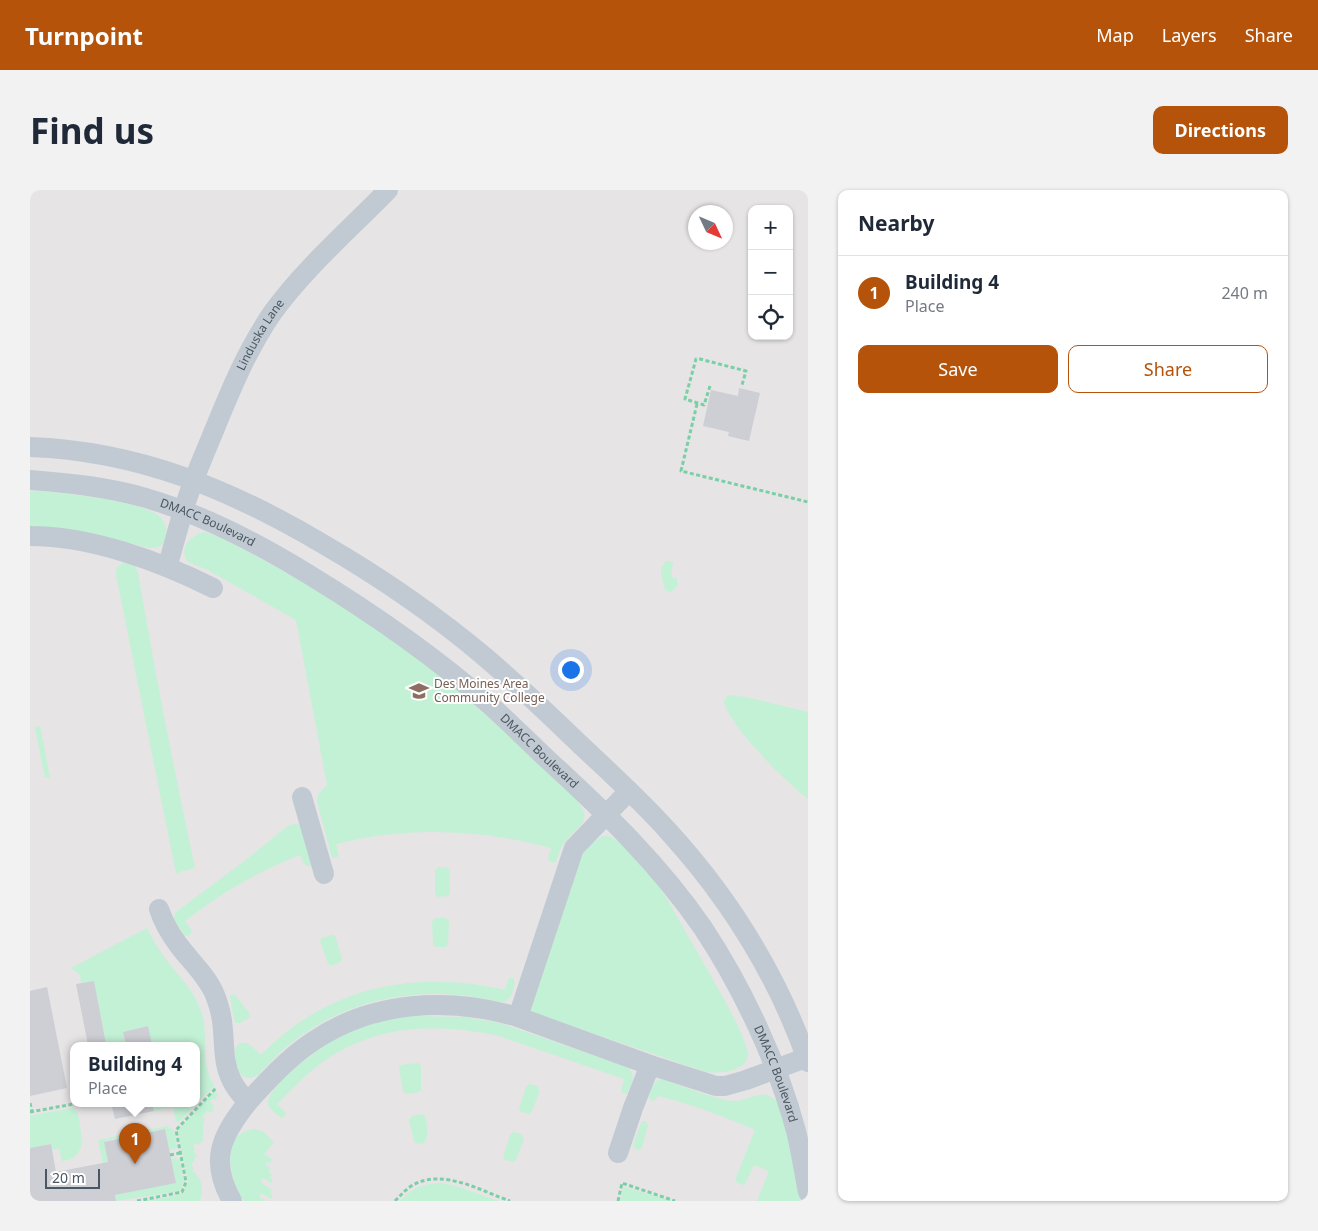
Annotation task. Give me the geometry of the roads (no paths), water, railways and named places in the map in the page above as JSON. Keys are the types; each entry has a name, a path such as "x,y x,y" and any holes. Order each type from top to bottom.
{"street":[{"name":"Linduska Lane","path":"167,567 194,480 240,367 264,326 274,311 317,262 388,190"},
{"path":"30,447 116,457 146,464 218,490 276,517 370,572 418,605 482,655 516,684 629,791 687,853 742,927 761,958 779,992 808,1059 725,1086 716,1086 650,1065 518,1018 492,1011 452,1006 412,1006 372,1013 333,1029 311,1042 294,1056 248,1102 229,1127 223,1139 220,1163 224,1185 232,1201"},
{"name":"DMACC Boulevard","path":"30,480 108,489 146,498 217,525 256,544 346,597 398,632 447,669 490,706 621,829 660,872 703,929 754,1017 775,1069 796,1132 808,1192"},
{"path":"30,536 83,542 121,552 167,567 213,588"},
{"path":"518,1018 574,848 629,791"},
{"path":"302,797 324,874"},
{"path":"159,909 172,935 199,969 215,994 222,1020 228,1074 237,1090 248,1102"},
{"path":"618,1153 650,1065"}],"place":[{"name":"Des Moines Area Community College","path":"419,691"},
{"name":"Building 4","path":"135,1164"}]}
